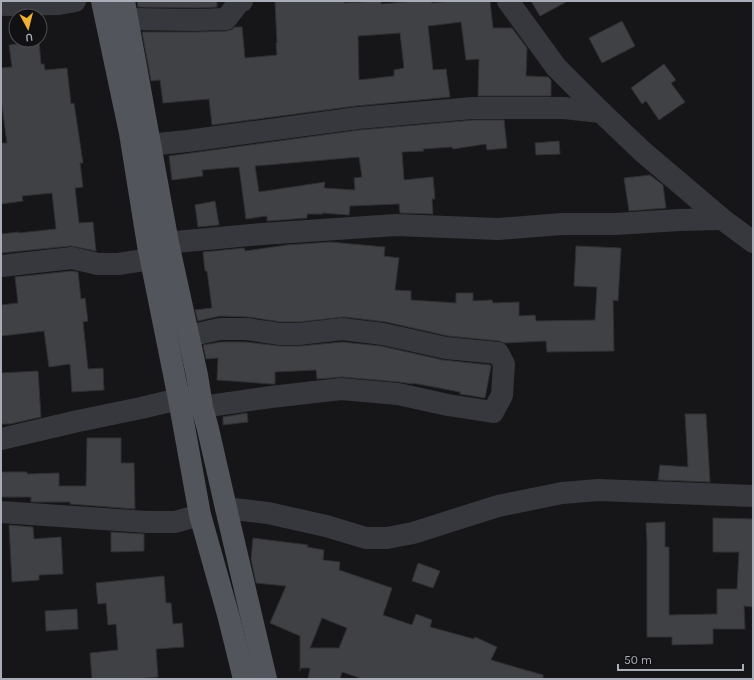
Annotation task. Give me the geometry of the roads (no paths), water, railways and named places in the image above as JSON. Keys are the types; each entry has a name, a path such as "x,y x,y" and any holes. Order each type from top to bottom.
{"main road":[{"path":"102,1 130,133 148,260 171,401 244,679"},
{"path":"126,10 150,145 172,243 202,407 266,679"},
{"path":"200,515 226,508"}],"street":[{"path":"126,10 196,20 226,19 239,2 242,1"},
{"path":"508,1 556,67 601,112 644,152 722,219 753,242"},
{"path":"5,5 67,2"},
{"path":"150,145 358,118 473,108 564,108 601,112"},
{"path":"172,243 262,234 396,225 498,229 562,224 615,224 722,219"},
{"path":"1,266 72,258 98,264 118,264 148,260"},
{"path":"188,336 220,329 247,329 280,334 299,334 342,329 383,334 446,348 498,353 504,364 502,395 493,412 448,405 398,394 341,389 202,407"},
{"path":"1,439 171,401"},
{"path":"226,508 268,513 326,526 366,538 387,538 413,533 498,506 562,494 598,490 753,496"},
{"path":"1,512 147,522 175,522 200,515"}]}
